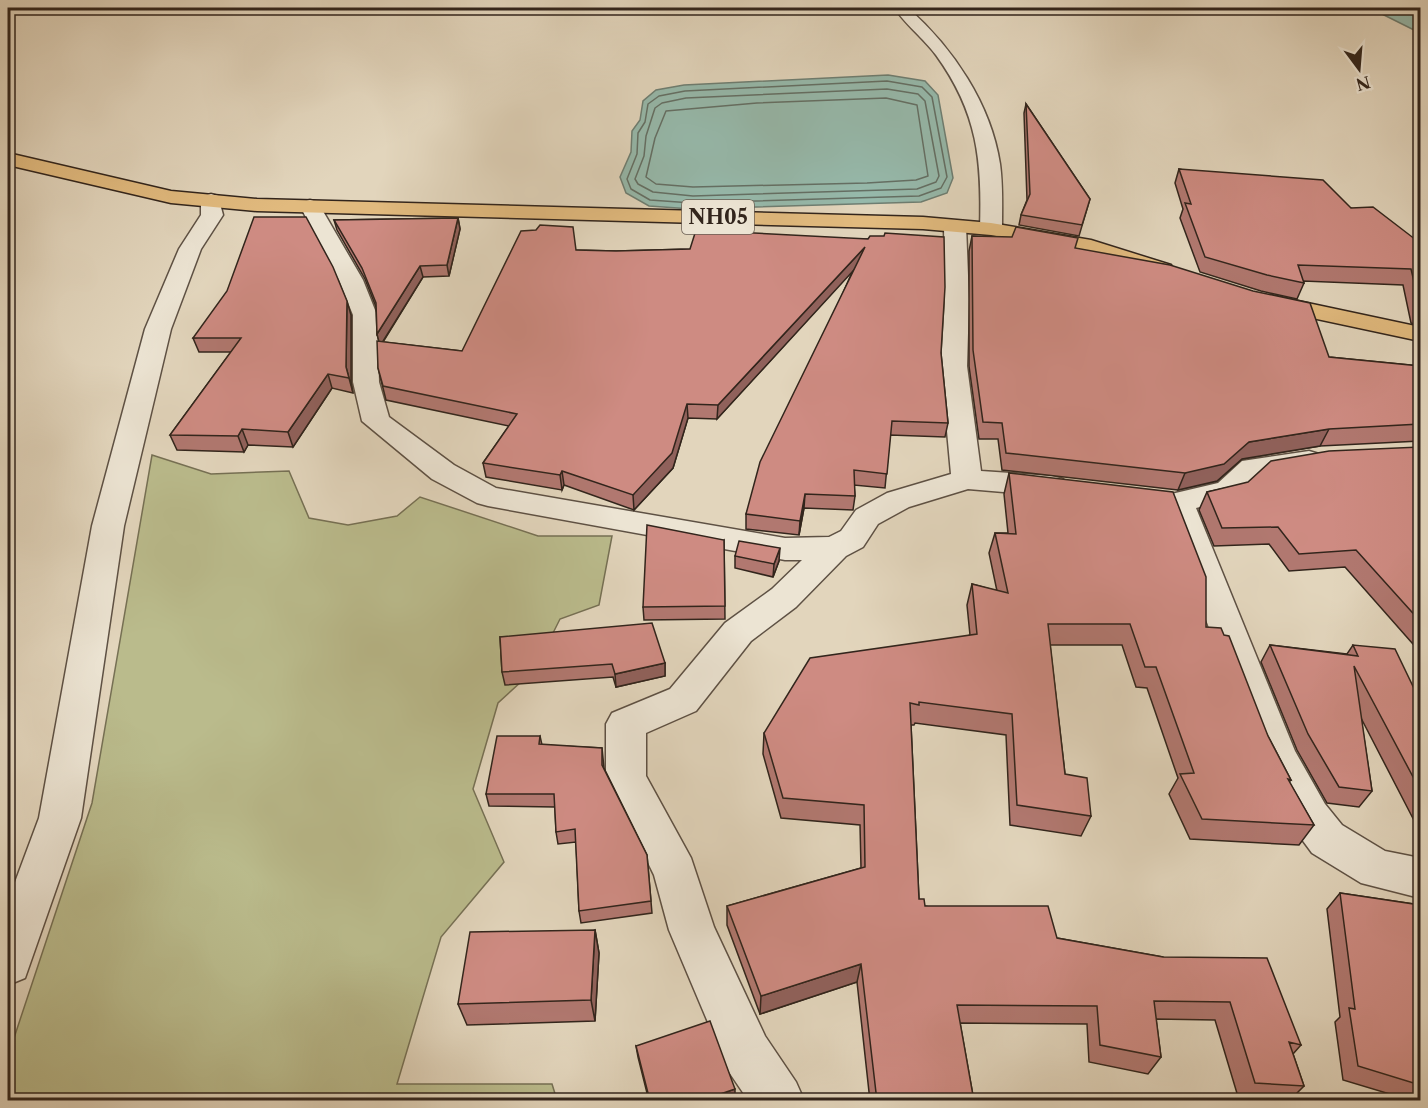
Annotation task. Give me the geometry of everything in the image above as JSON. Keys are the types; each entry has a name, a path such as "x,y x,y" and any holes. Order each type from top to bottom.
{"main road":[{"name":"NH05","path":"8,159 99,182 171,196 211,200 309,206 991,229 1091,247 1178,274"},
{"path":"1254,298 1420,333"}],"street":[{"path":"901,8 955,70 970,97 989,157 991,229"},
{"path":"8,962 60,818 108,526 158,329 190,249 212,215 211,200"},
{"path":"309,206 351,280 365,315 366,382 376,421 443,472 488,496 535,506 785,549 834,548"},
{"path":"955,226 957,300 954,366 967,479"},
{"path":"1343,456 1253,468 1228,490 1167,500 1277,756 1310,816 1327,839 1377,869 1420,878"},
{"path":"778,1101 747,1054 692,930 675,872 626,777 626,724 683,700 738,632 784,598 834,548 852,539 867,517 898,500 967,479 1074,489"}],"green space":[{"path":"152,455 211,474 289,471 309,518 348,525 397,516 420,497 538,536 612,536 599,605 560,619 535,669 498,703 473,789 504,862 441,937 397,1084 552,1084 557,1100 8,1100 8,1056 92,803"}],"water":[{"path":"1420,8 1420,33 1374,10"},
{"path":"888,75 925,81 938,95 953,178 947,193 921,202 692,209 649,206 626,193 620,177 631,152 632,131 640,120 643,101 656,90 684,85"}],"building":[{"path":"1026,104 1090,199 1082,225 1021,215 1030,194"},
{"path":"1179,169 1323,180 1351,208 1373,207 1420,243 1420,307 1411,269 1298,265 1304,283 1205,257 1185,203 1191,204"},
{"path":"254,217 306,217 333,267 347,301 346,367 349,378 328,374 288,432 242,429 238,436 170,435 241,338 193,338 227,291"},
{"path":"458,218 447,265 420,266 377,334 376,303 362,268 334,220"},
{"path":"540,225 573,227 576,250 690,249 696,230 868,239 870,236 884,236 885,233 944,237 945,287 941,353 948,423 892,421 887,474 854,470 855,496 805,494 800,521 746,514 760,462 865,247 718,405 687,404 672,453 633,495 562,471 560,475 483,463 517,414 383,386 378,368 377,341 462,351 521,231 536,230"},
{"path":"1016,227 1078,238 1075,248 1170,265 1253,291 1310,303 1329,357 1420,366 1420,424 1329,429 1249,442 1224,464 1185,473 1006,453 1002,423 983,422 973,350 972,236 1012,237"},
{"path":"1420,447 1420,621 1356,550 1299,554 1278,527 1222,528 1207,492 1248,482 1271,461 1329,451"},
{"path":"1009,473 1173,492 1206,577 1206,627 1221,628 1224,635 1229,636 1268,736 1291,780 1288,779 1314,825 1202,819 1180,774 1194,773 1156,667 1145,667 1130,624 1048,624 1065,774 1087,778 1091,816 1017,805 1012,714 919,702 919,705 910,703 919,899 924,899 925,906 1048,906 1057,938 1163,957 1267,958 1301,1045 1289,1042 1304,1086 1255,1083 1230,1002 1154,1001 1161,1057 1100,1045 1097,1006 957,1005 974,1101 877,1101 861,964 761,996 727,906 865,867 864,805 783,798 764,733 810,658 977,634 972,584 1008,593 995,533 1016,534"},
{"path":"647,525 724,540 725,606 643,607"},
{"path":"739,541 780,548 774,564 735,556"},
{"path":"652,623 665,663 615,674 612,664 502,672 500,637"},
{"path":"1270,645 1358,656 1353,645 1395,649 1420,701 1420,790 1354,666 1372,791 1339,787 1308,734"},
{"path":"497,736 540,736 539,744 602,748 602,765 647,855 651,901 579,911 575,829 556,832 554,794 486,794"},
{"path":"1340,893 1420,905 1420,1085 1358,1066 1349,1008 1355,1009"},
{"path":"595,930 591,1000 458,1004 470,932"},
{"path":"710,1021 735,1089 700,1101 650,1101 636,1046"}]}
